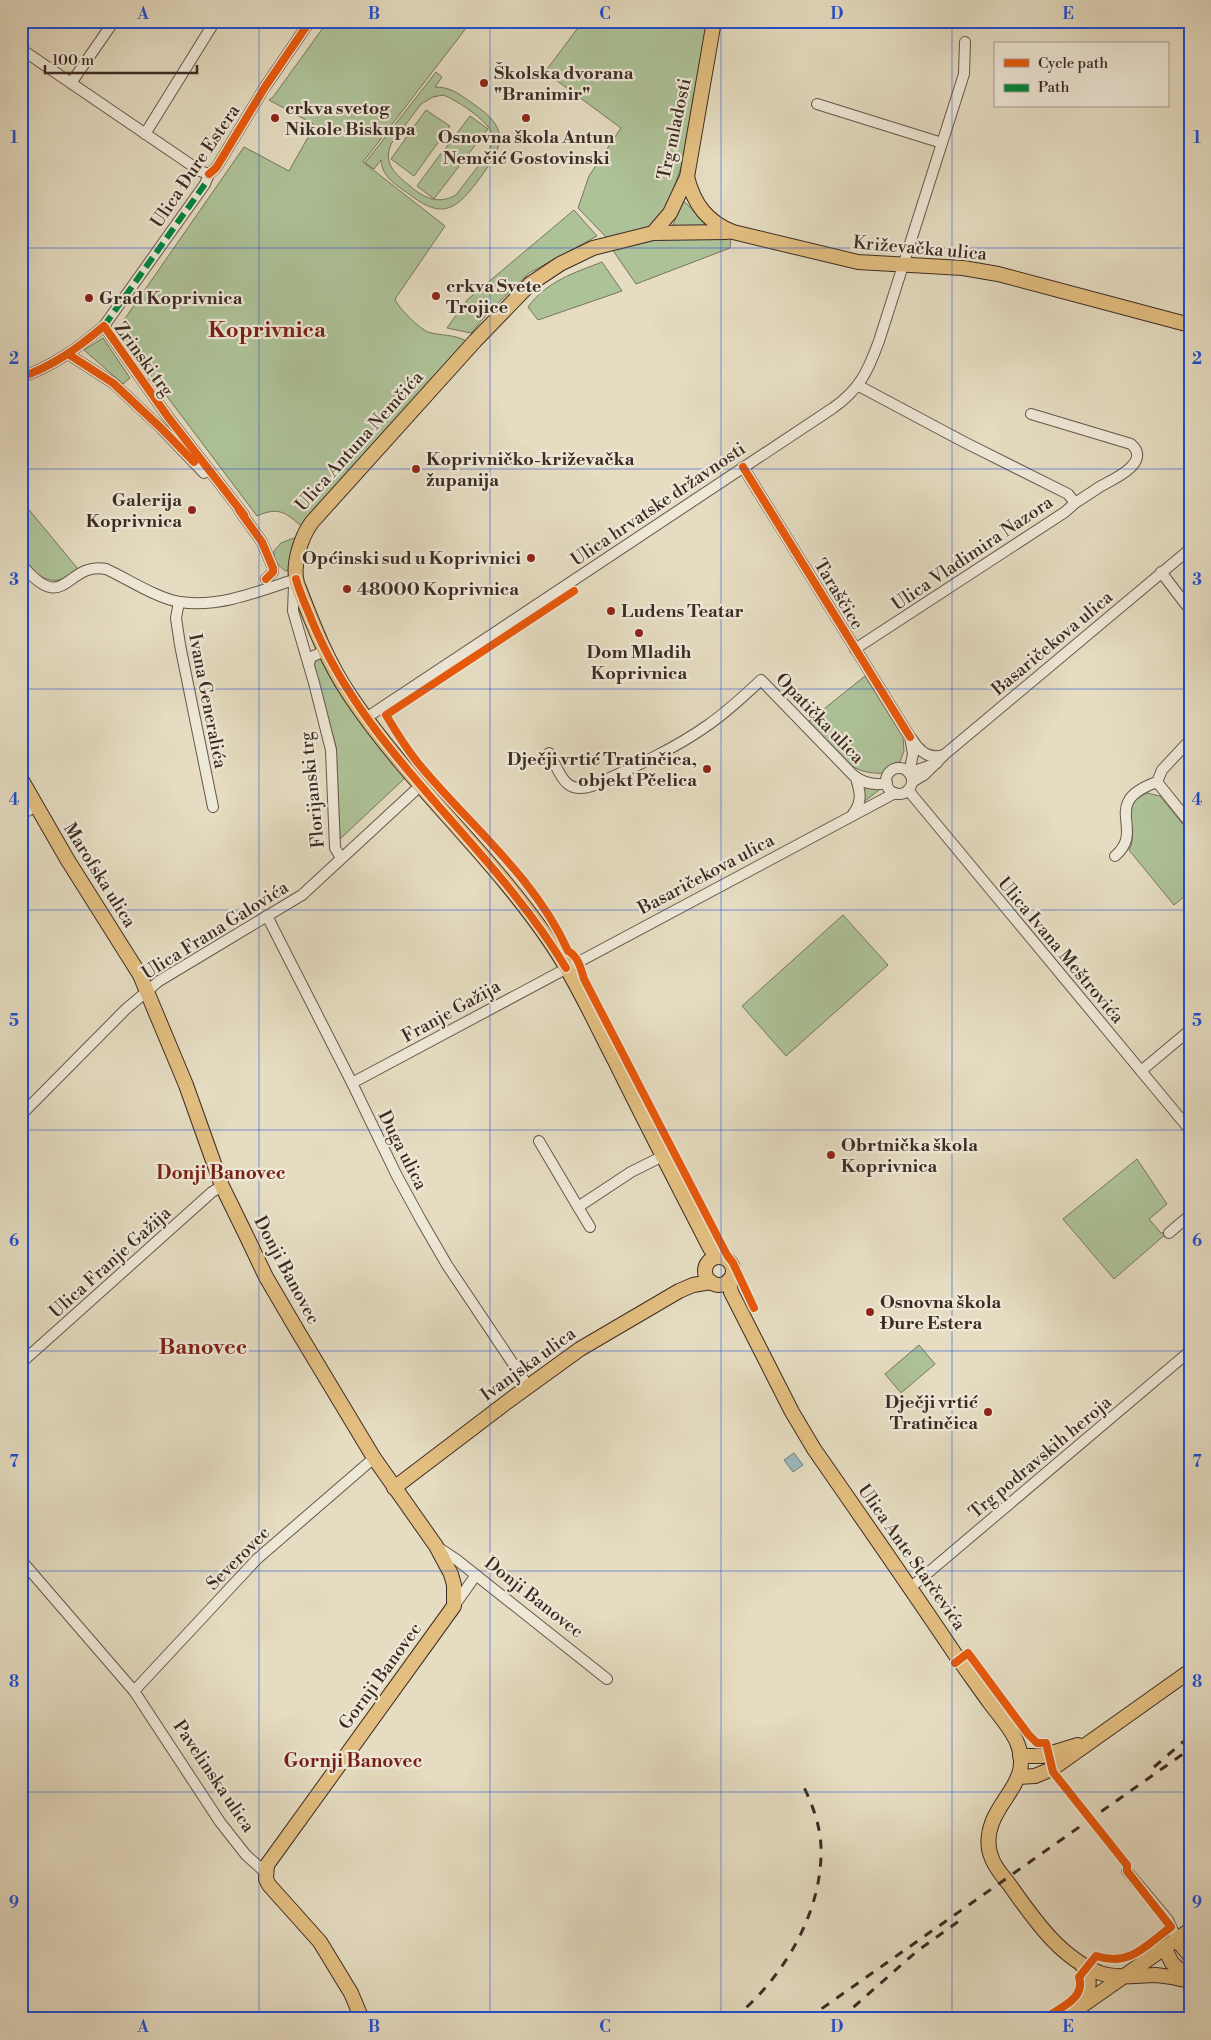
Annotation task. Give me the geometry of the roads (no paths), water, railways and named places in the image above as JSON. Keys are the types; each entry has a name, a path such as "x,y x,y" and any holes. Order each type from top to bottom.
{"main road":[{"name":"Trg mladosti","path":"653,232 670,213 687,177 714,21"},
{"name":"Križevačka ulica","path":"687,177 696,202 708,218 721,228 733,232 845,260 963,268 998,274 1190,325"},
{"name":"Križevačka ulica","path":"653,232 733,232"},
{"name":"Ulica Antuna Nemčića","path":"296,579 300,547 308,528 474,340 502,311 541,276 593,248 653,232"},
{"path":"296,579 325,651 350,696 421,785 521,902 566,968 713,1256 727,1260 732,1267 732,1276 720,1283 706,1268 713,1256"},
{"name":"Marofska ulica","path":"21,779 35,806 124,948 147,991"},
{"name":"Donji Banovec","path":"147,991 186,1086 222,1186 266,1277 374,1458 436,1546 454,1585 454,1606"},
{"name":"Ivanjska ulica","path":"394,1488 580,1349 678,1291 693,1285 720,1283"},
{"name":"Ulica Ante Starčevića","path":"720,1283 809,1441 1010,1730 1016,1742 1020,1756 1018,1777 1012,1791 997,1811 991,1825 989,1840 991,1857 1040,1926 1062,1949 1079,1962 1100,1973 1125,1976 1167,1976 1190,1980"},
{"name":"Gornji Banovec","path":"266,1873 267,1865 273,1855 454,1606"},
{"path":"1018,1777 1030,1777 1045,1772 1065,1760 1190,1671"},
{"path":"1020,1756 1036,1757 1049,1754 1093,1739"},
{"name":"Pavelinska ulica","path":"266,1873 269,1885 320,1942 331,1958 351,1993 362,2019"},
{"path":"1063,2019 1190,1930"},
{"path":"1177,1940 1190,1956"},
{"path":"1165,1949 1172,1963 1190,1980"},
{"name":"Ulica Ante Starčevića","path":"1079,1962 1088,1974 1090,1984 1088,1993 1079,2008"}],"street":[{"path":"71,83 114,21"},
{"path":"146,134 215,21"},
{"name":"Ulica Đure Estera","path":"104,326 205,184 209,174 216,168 265,88 310,21"},
{"path":"902,265 964,74 965,42"},
{"path":"21,49 200,171 209,174"},
{"path":"817,104 942,143"},
{"name":"Ulica hrvatske državnosti","path":"366,718 842,402 859,386 871,364 902,265"},
{"name":"Zrinski trg","path":"244,515 162,429 120,390 68,354 104,326 168,417 244,515 262,542 273,568 273,572 266,579"},
{"path":"21,377 46,367 68,354"},
{"name":"Ulica Vladimira Nazora","path":"855,649 1074,504 1068,494 964,442 859,386"},
{"path":"1031,414 1131,444 1136,448 1137,458 1126,472 1074,504"},
{"name":"Taraščice","path":"743,467 910,736 913,754 907,778"},
{"name":"Basaričekova ulica","path":"907,778 924,775 1190,549"},
{"path":"21,564 34,580 49,588 57,588 78,575 97,568 106,569 179,602 231,599 296,579"},
{"path":"1161,572 1190,610"},
{"name":"Florijanski trg","path":"296,579 293,611 309,663 330,750 335,848 341,858 421,785"},
{"name":"Ivana Generalića","path":"179,602 176,618 180,646 213,807"},
{"path":"309,663 311,657 325,651"},
{"name":"Opatička ulica","path":"549,753 568,786 576,789 592,786 685,741 731,708 761,680 856,778 877,777 890,784"},
{"path":"910,736 922,752 941,759"},
{"path":"1115,856 1124,849 1127,841 1125,812 1127,803 1142,787 1157,782 1162,770 1190,740"},
{"path":"893,770 907,778 902,793 890,784 893,770"},
{"path":"852,815 860,802 861,795 856,778"},
{"name":"Ulica Ivana Meštrovića","path":"907,778 1141,1072 1190,1130"},
{"path":"1157,782 1190,823"},
{"name":"Basaričekova ulica","path":"566,968 862,810 890,784"},
{"path":"21,815 35,806"},
{"name":"Ulica Frana Galovića","path":"21,1115 147,991 163,979 302,895 341,858"},
{"name":"Duga ulica","path":"267,916 352,1083 396,1176 447,1265 528,1386"},
{"name":"Franje Gažija","path":"352,1083 566,968"},
{"path":"1141,1072 1190,1030"},
{"path":"539,1142 590,1227"},
{"path":"578,1207 618,1180 663,1156"},
{"name":"Ulica Franje Gažija","path":"21,1363 212,1192 222,1186"},
{"path":"1169,1233 1190,1215"},
{"name":"Trg podravskih heroja","path":"910,1588 1190,1351"},
{"name":"Severovec","path":"134,1691 257,1559 374,1458"},
{"name":"Donji Banovec","path":"436,1546 476,1575 607,1679"},
{"name":"Pavelinska ulica","path":"21,1560 134,1691 220,1822 246,1855 266,1873"},
{"name":"Gornji Banovec","path":"454,1606 476,1575"},
{"path":"1127,1871 1168,1920 1177,1940"}],"water":[{"path":"794,1453 803,1465 793,1472 784,1460"}],"railway":[{"path":"1154,1767 1190,1736"},
{"path":"807,2019 1190,1749"},
{"path":"733,2019 751,2003 783,1964 807,1919 815,1896 820,1871 821,1847 819,1829 801,1781"},
{"path":"840,2019 916,1952 959,1921"}],"place":[{"name":"Školska dvorana \"Branimir\"","path":"484,83"},
{"name":"crkva svetog Nikole Biskupa","path":"275,118"},
{"name":"Osnovna škola Antun Nemčić Gostovinski","path":"526,118"},
{"name":"crkva Svete Trojice","path":"436,296"},
{"name":"Grad Koprivnica","path":"89,298"},
{"name":"Koprivničko-križevačka županija","path":"416,469"},
{"name":"Galerija Koprivnica","path":"192,510"},
{"name":"Općinski sud u Koprivnici","path":"531,558"},
{"name":"48000 Koprivnica","path":"347,589"},
{"name":"Ludens Teatar","path":"611,611"},
{"name":"Dom Mladih Koprivnica","path":"639,633"},
{"name":"Dječji vrtić Tratinčica, objekt Pčelica","path":"707,769"},
{"name":"Obrtnička škola Koprivnica","path":"831,1155"},
{"name":"Osnovna škola Đure Estera","path":"870,1312"},
{"name":"Dječji vrtić Tratinčica","path":"988,1412"}],"district":[{"name":"Koprivnica","path":"267,329"},
{"name":"Donji Banovec","path":"221,1172"},
{"name":"Banovec","path":"203,1346"},
{"name":"Gornji Banovec","path":"353,1760"}]}
